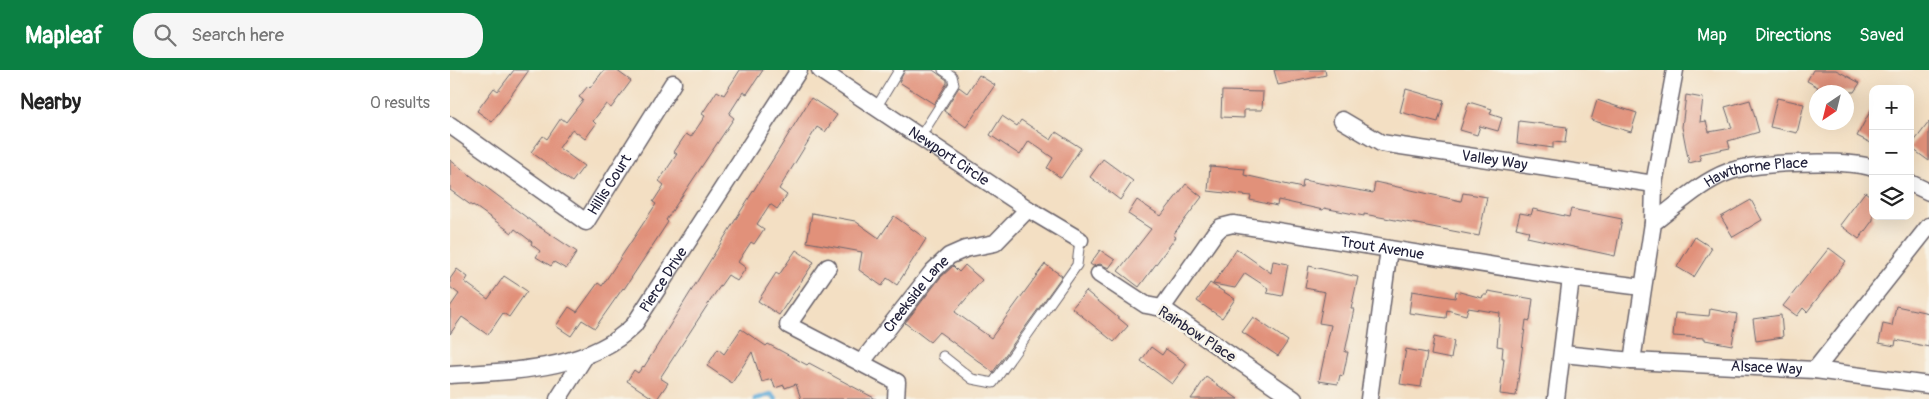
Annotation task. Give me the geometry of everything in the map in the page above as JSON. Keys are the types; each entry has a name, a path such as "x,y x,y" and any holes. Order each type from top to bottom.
{"street":[{"name":"Pierce Drive","path":"450,376 520,370 584,358 622,338 634,325 799,70"},
{"name":"Newport Circle","path":"820,70 1028,209 1080,240"},
{"path":"1632,361 1653,223 1654,184 1675,70"},
{"name":"Hillis Court","path":"450,125 586,222 673,83"},
{"name":"Valley Way","path":"1342,120 1381,143 1654,184"},
{"name":"Hawthorne Place","path":"1653,223 1710,181 1729,172 1762,165 1829,163 1869,167"},
{"path":"1914,185 1929,192"},
{"name":"Creekside Lane","path":"861,363 933,271 943,261 949,256 965,249 995,243 1028,209"},
{"name":"Trout Avenue","path":"1162,308 1214,234 1221,227 1233,224 1571,278 1642,287"},
{"name":"Alsace Way","path":"1563,354 1632,361 1815,370 1929,226"},
{"path":"1369,399 1390,249"},
{"path":"828,267 788,325 896,382 896,399"},
{"name":"Rainbow Place","path":"1099,274 1146,305 1162,308 1294,399"},
{"path":"1556,399 1571,278"},
{"path":"558,399 584,358"},
{"path":"1815,370 1929,385"}],"lane":[{"path":"876,108 899,70"},
{"path":"920,137 954,84 952,76 943,70"},
{"path":"943,356 972,380 993,383 1076,265 1080,240"}],"building":[{"path":"514,70 529,70 492,122 477,111 494,88 498,91"},
{"path":"604,70 616,70 631,81 611,108 606,104 593,121 596,124 585,139 572,129 559,148 584,166 572,182 531,152 543,136 547,139 561,118 566,122 583,100 579,97 588,86 590,88"},
{"path":"740,70 763,70 747,94 743,92 729,114 734,118 666,220 668,222 624,289 595,328 582,320 571,336 556,326 569,307 577,312 598,283 602,286 656,204 653,202 664,185 659,181 677,154 674,152 686,134 691,137 705,116 702,114 717,91 724,95"},
{"path":"905,70 933,70 947,80 934,104 899,82"},
{"path":"1274,70 1325,70 1326,75 1278,85"},
{"path":"1813,70 1836,70 1860,83 1854,92 1854,85 1814,85 1807,81"},
{"path":"979,75 995,85 966,127 944,111 959,87 967,93"},
{"path":"1406,89 1444,100 1438,122 1400,112"},
{"path":"1222,91 1263,92 1262,110 1244,110 1244,118 1221,117"},
{"path":"1686,95 1703,98 1700,122 1706,121 1709,132 1732,128 1725,107 1750,100 1759,132 1728,141 1730,148 1699,154 1701,160 1689,163 1682,127"},
{"path":"811,98 837,115 825,132 817,127 779,189 787,195 777,209 770,204 757,224 764,229 754,244 751,242 738,262 746,268 737,281 728,275 716,292 660,378 668,383 657,399 654,399 627,381 634,370 638,373 644,367"},
{"path":"1777,98 1804,104 1797,133 1770,127"},
{"path":"1597,100 1637,113 1631,132 1591,120"},
{"path":"1469,102 1492,109 1490,114 1502,118 1498,131 1480,126 1477,135 1460,130"},
{"path":"1869,114 1869,142 1857,136"},
{"path":"1002,116 1017,126 1021,120 1051,140 1056,132 1081,148 1061,178 1047,168 1053,158 1029,141 1020,155 990,135"},
{"path":"1519,121 1567,127 1565,143 1553,142 1553,148 1517,143"},
{"path":"1929,122 1929,161 1914,150 1914,142"},
{"path":"1103,159 1133,181 1120,200 1090,177"},
{"path":"450,160 538,226 577,252 566,269 554,262 551,266 536,257 540,251 531,244 532,242 515,229 512,233 450,190"},
{"path":"1210,166 1245,169 1244,175 1302,188 1303,180 1373,193 1375,182 1461,201 1463,193 1487,197 1479,236 1364,214 1364,216 1324,208 1323,210 1278,200 1277,206 1250,200 1251,196 1208,191"},
{"path":"1186,184 1202,197 1173,235 1176,237 1139,287 1118,271 1151,229 1128,214 1137,200 1161,216"},
{"path":"1865,192 1869,195 1869,220 1873,220 1859,239 1840,225"},
{"path":"1751,200 1762,220 1733,237 1721,217"},
{"path":"1533,209 1569,217 1571,209 1622,219 1615,256 1527,237 1529,231 1516,228 1520,213 1531,215"},
{"path":"812,213 855,221 879,238 894,216 926,239 897,285 887,278 882,286 859,270 862,252 807,242"},
{"path":"1695,237 1712,248 1694,277 1677,267"},
{"path":"1829,248 1846,261 1807,312 1803,308 1797,316 1783,306"},
{"path":"1237,249 1271,273 1273,261 1288,264 1282,296 1267,293 1268,288 1245,273 1235,288 1213,284"},
{"path":"796,250 814,262 779,315 758,301 776,273 779,275"},
{"path":"1100,250 1115,260 1109,268 1100,264 1093,266 1090,264"},
{"path":"1045,264 1062,276 993,372 939,332 930,342 905,323 940,278 953,266 959,272 965,265 982,280 955,312 991,338"},
{"path":"1309,266 1358,277 1351,309 1354,309 1345,352 1348,352 1343,376 1340,375 1338,384 1319,381 1331,325 1319,323 1325,292 1305,288"},
{"path":"457,269 468,277 465,282 488,299 504,276 527,291 509,317 503,313 488,335 462,317 450,334 450,307 459,294 450,287 450,279"},
{"path":"1210,283 1235,299 1222,318 1197,301"},
{"path":"1086,291 1128,326 1114,342 1072,308"},
{"path":"1412,291 1455,298 1456,291 1482,298 1483,295 1487,295 1488,291 1533,299 1530,321 1526,320 1516,396 1500,394 1504,358 1502,358 1503,347 1497,346 1500,313 1468,308 1466,315 1447,310 1446,318 1409,313"},
{"path":"1896,306 1929,313 1929,347 1896,340 1895,346 1879,343 1883,324 1892,326"},
{"path":"1710,309 1737,314 1732,345 1705,340 1705,338 1673,336 1675,313 1709,316"},
{"path":"1781,315 1783,337 1756,341 1753,319"},
{"path":"1253,317 1288,341 1278,356 1242,332"},
{"path":"741,329 766,346 768,344 807,365 809,363 876,399 801,399 796,384 785,388 784,385 775,388 772,379 762,382 752,352 732,383 707,366 718,349 724,354"},
{"path":"1434,337 1454,341 1451,359 1431,355"},
{"path":"1151,347 1162,355 1166,349 1187,364 1172,384 1141,361"},
{"path":"1406,349 1427,353 1421,387 1400,384"},
{"path":"1206,377 1238,399 1191,399"}],"waterway":[{"path":"755,399 770,394 776,399"}]}
